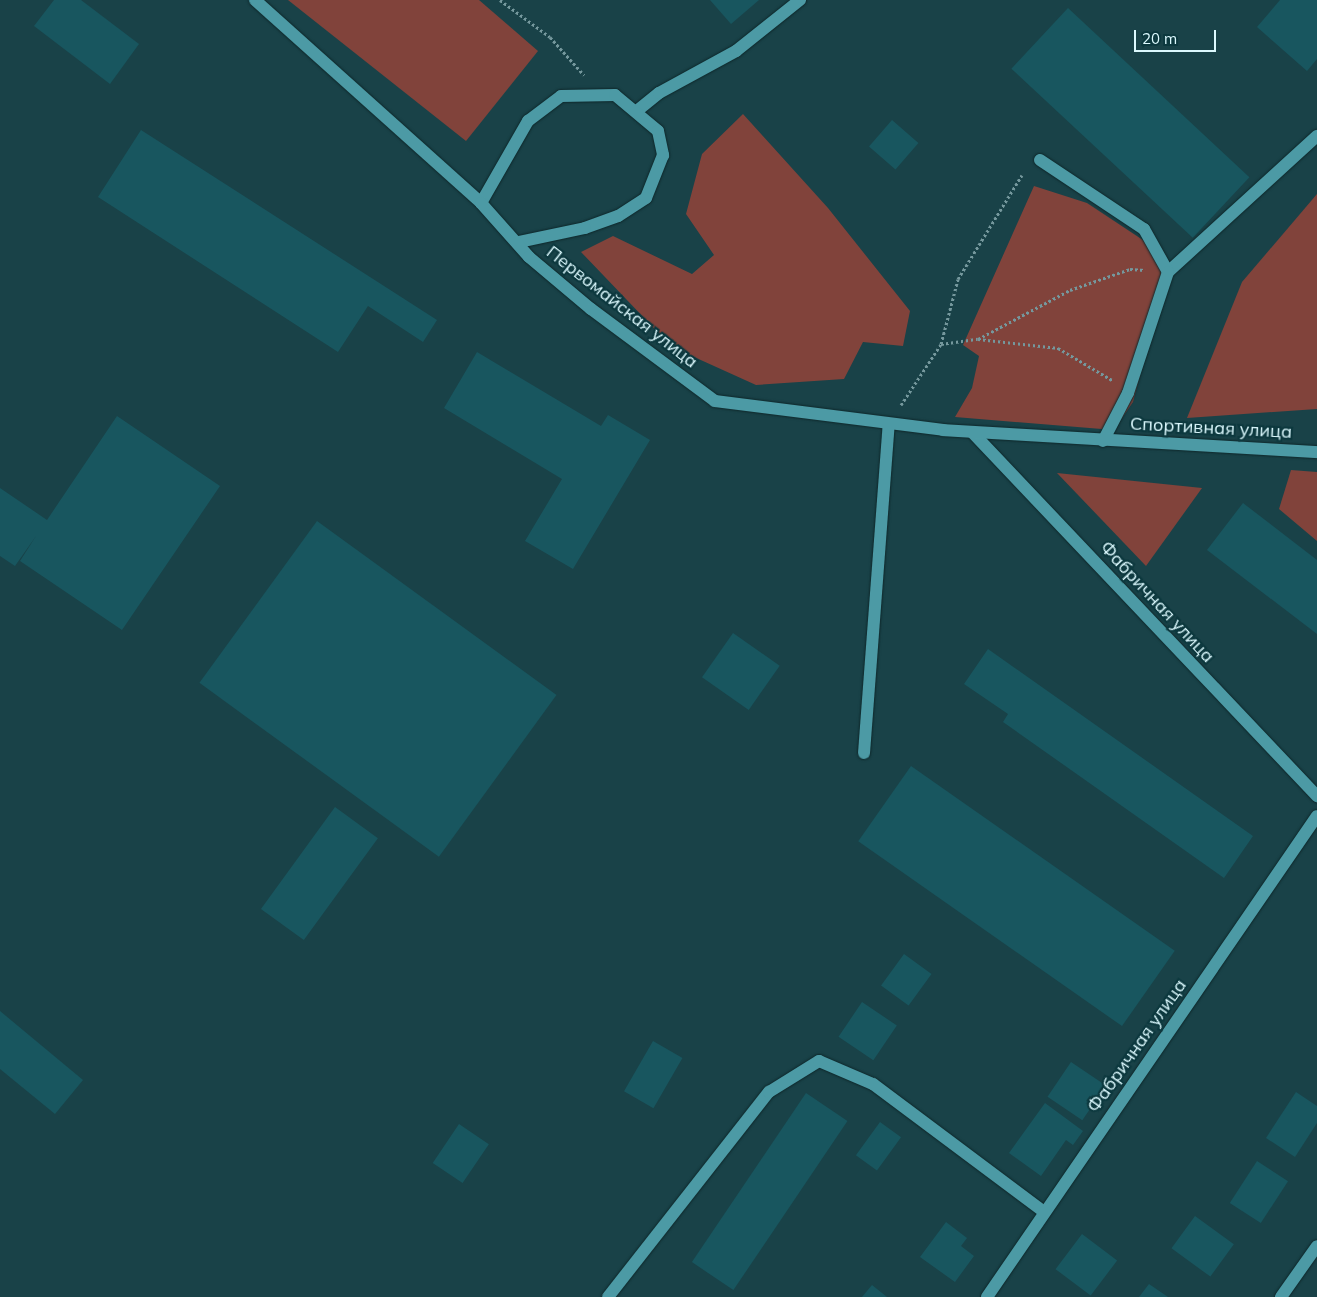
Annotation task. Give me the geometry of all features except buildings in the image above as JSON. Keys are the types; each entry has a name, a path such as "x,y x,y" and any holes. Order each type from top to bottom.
{"street":[{"name":"Первомайская улица","path":"255,0 481,203 519,242 530,257 591,309 715,401 889,424 972,432"},
{"path":"638,110 659,92 736,51 800,0"},
{"path":"481,203 528,122 561,96 599,92 615,95 638,110 658,132 663,155 646,198 618,216 585,228 519,242"},
{"path":"1040,160 1144,229 1168,272 1317,136"},
{"name":"Спортивная улица","path":"1103,441 1128,393 1168,272"},
{"path":"864,753 889,424"},
{"name":"Спортивная улица","path":"972,432 1103,441 1167,440 1317,452"},
{"name":"Фабричная улица","path":"972,432 1317,796"},
{"name":"Фабричная улица","path":"986,1297 1317,816"},
{"path":"608,1297 769,1092 819,1060 873,1084 1044,1212"},
{"path":"1280,1297 1317,1246"}],"path":[{"path":"500,0 550,37 599,92"},
{"path":"889,424 941,344 958,279 1022,175"},
{"path":"978,339 1078,287 1130,269 1168,272"},
{"path":"941,344 978,339 1058,348 1128,393"}],"shaded area":[{"path":"288,0 479,0 538,51 466,141"},
{"path":"743,114 828,208 910,311 903,346 863,342 844,379 756,385 672,347 581,252 613,236 692,274 714,255 686,214 702,154"},
{"path":"1034,186 1087,203 1158,250 1163,289 1133,402 1114,430 955,417 972,388 979,356 963,345"},
{"path":"1317,194 1317,409 1187,418 1242,282"},
{"path":"1291,470 1317,472 1317,541 1279,509"},
{"path":"1057,473 1202,488 1146,566"}]}
